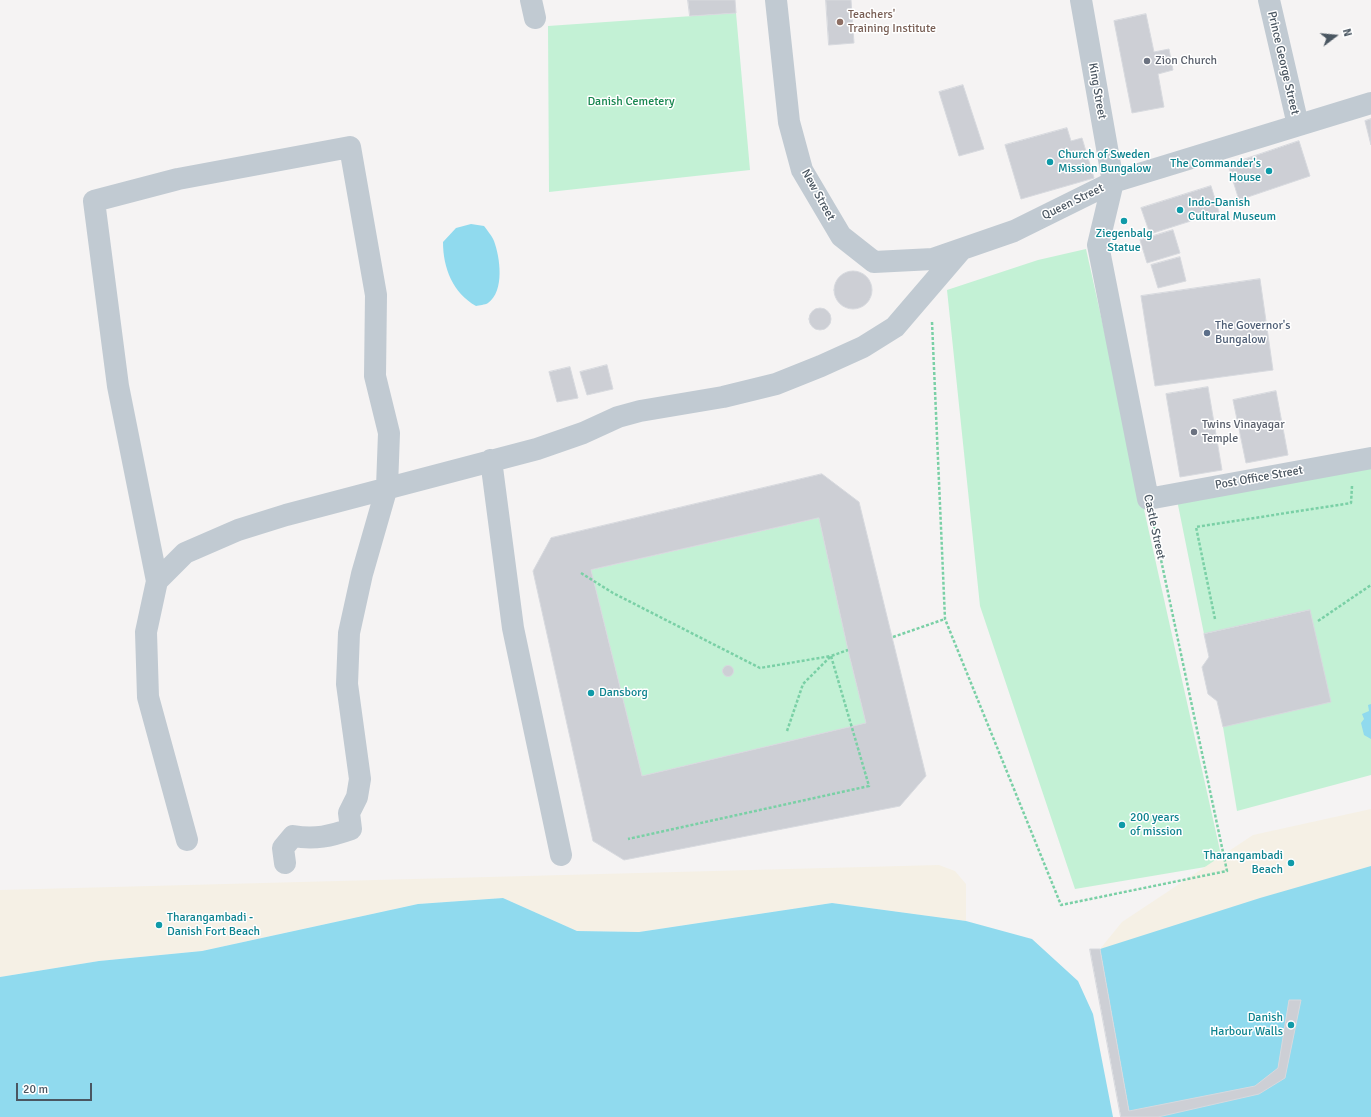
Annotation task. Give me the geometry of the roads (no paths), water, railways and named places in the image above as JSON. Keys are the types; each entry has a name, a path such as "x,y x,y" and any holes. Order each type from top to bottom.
{"street":[{"name":"New Street","path":"776,0 789,122 802,170 841,236 874,262 933,260 961,250"},
{"name":"King Street","path":"1081,0 1112,182"},
{"name":"Prince George Street","path":"1269,0 1298,126"},
{"name":"Queen Street","path":"961,250 1014,231 1112,182 1371,103"},
{"path":"187,840 148,697 146,632 157,581 118,386 94,201 178,179 350,147 376,295 374,376 389,433 387,487 362,574 349,633 346,684 360,779 357,797 349,813 352,829 326,838 305,838 293,836 283,848 286,863"},
{"name":"Castle Street","path":"1112,182 1098,245 1148,498"},
{"path":"157,581 185,553 238,530 387,487 550,444 583,433 618,417 640,411 723,397 776,384 821,366 863,347 895,327 961,250"},
{"path":"491,460 513,628 561,855"},
{"name":"Post Office Street","path":"1148,498 1362,460"}],"water":[{"path":"471,224 484,226 493,239 498,256 500,274 497,290 493,298 487,304 476,306 468,301 455,287 447,270 443,252 443,242 456,228"},
{"path":"1371,704 1371,739 1364,735 1361,723 1364,719 1362,714 1369,711 1368,705"},
{"path":"1371,866 1371,1117 1142,1117 1129,1111 1100,949 1260,898"},
{"path":"503,898 577,931 639,932 832,903 966,921 1032,939 1078,981 1093,1014 1113,1117 0,1117 0,977 99,961 202,951 418,904"}],"place":[{"name":"Teachers' Training Institute","path":"840,22"},
{"name":"Zion Church","path":"1147,61"},
{"name":"Church of Sweden Mission Bungalow","path":"1050,162"},
{"name":"The Commander's House","path":"1269,171"},
{"name":"Indo-Danish Cultural Museum","path":"1180,210"},
{"name":"Ziegenbalg Statue","path":"1124,221"},
{"name":"The Governor's Bungalow","path":"1207,333"},
{"name":"Twins Vinayagar Temple","path":"1194,432"},
{"name":"Dansborg","path":"591,693"},
{"name":"200 years of mission","path":"1122,825"},
{"name":"Tharangambadi Beach","path":"1291,863"},
{"name":"Tharangambadi - Danish Fort Beach","path":"159,925"},
{"name":"Danish Harbour Walls","path":"1291,1025"}],"park label":[{"name":"Danish Cemetery","path":"631,102"}]}
